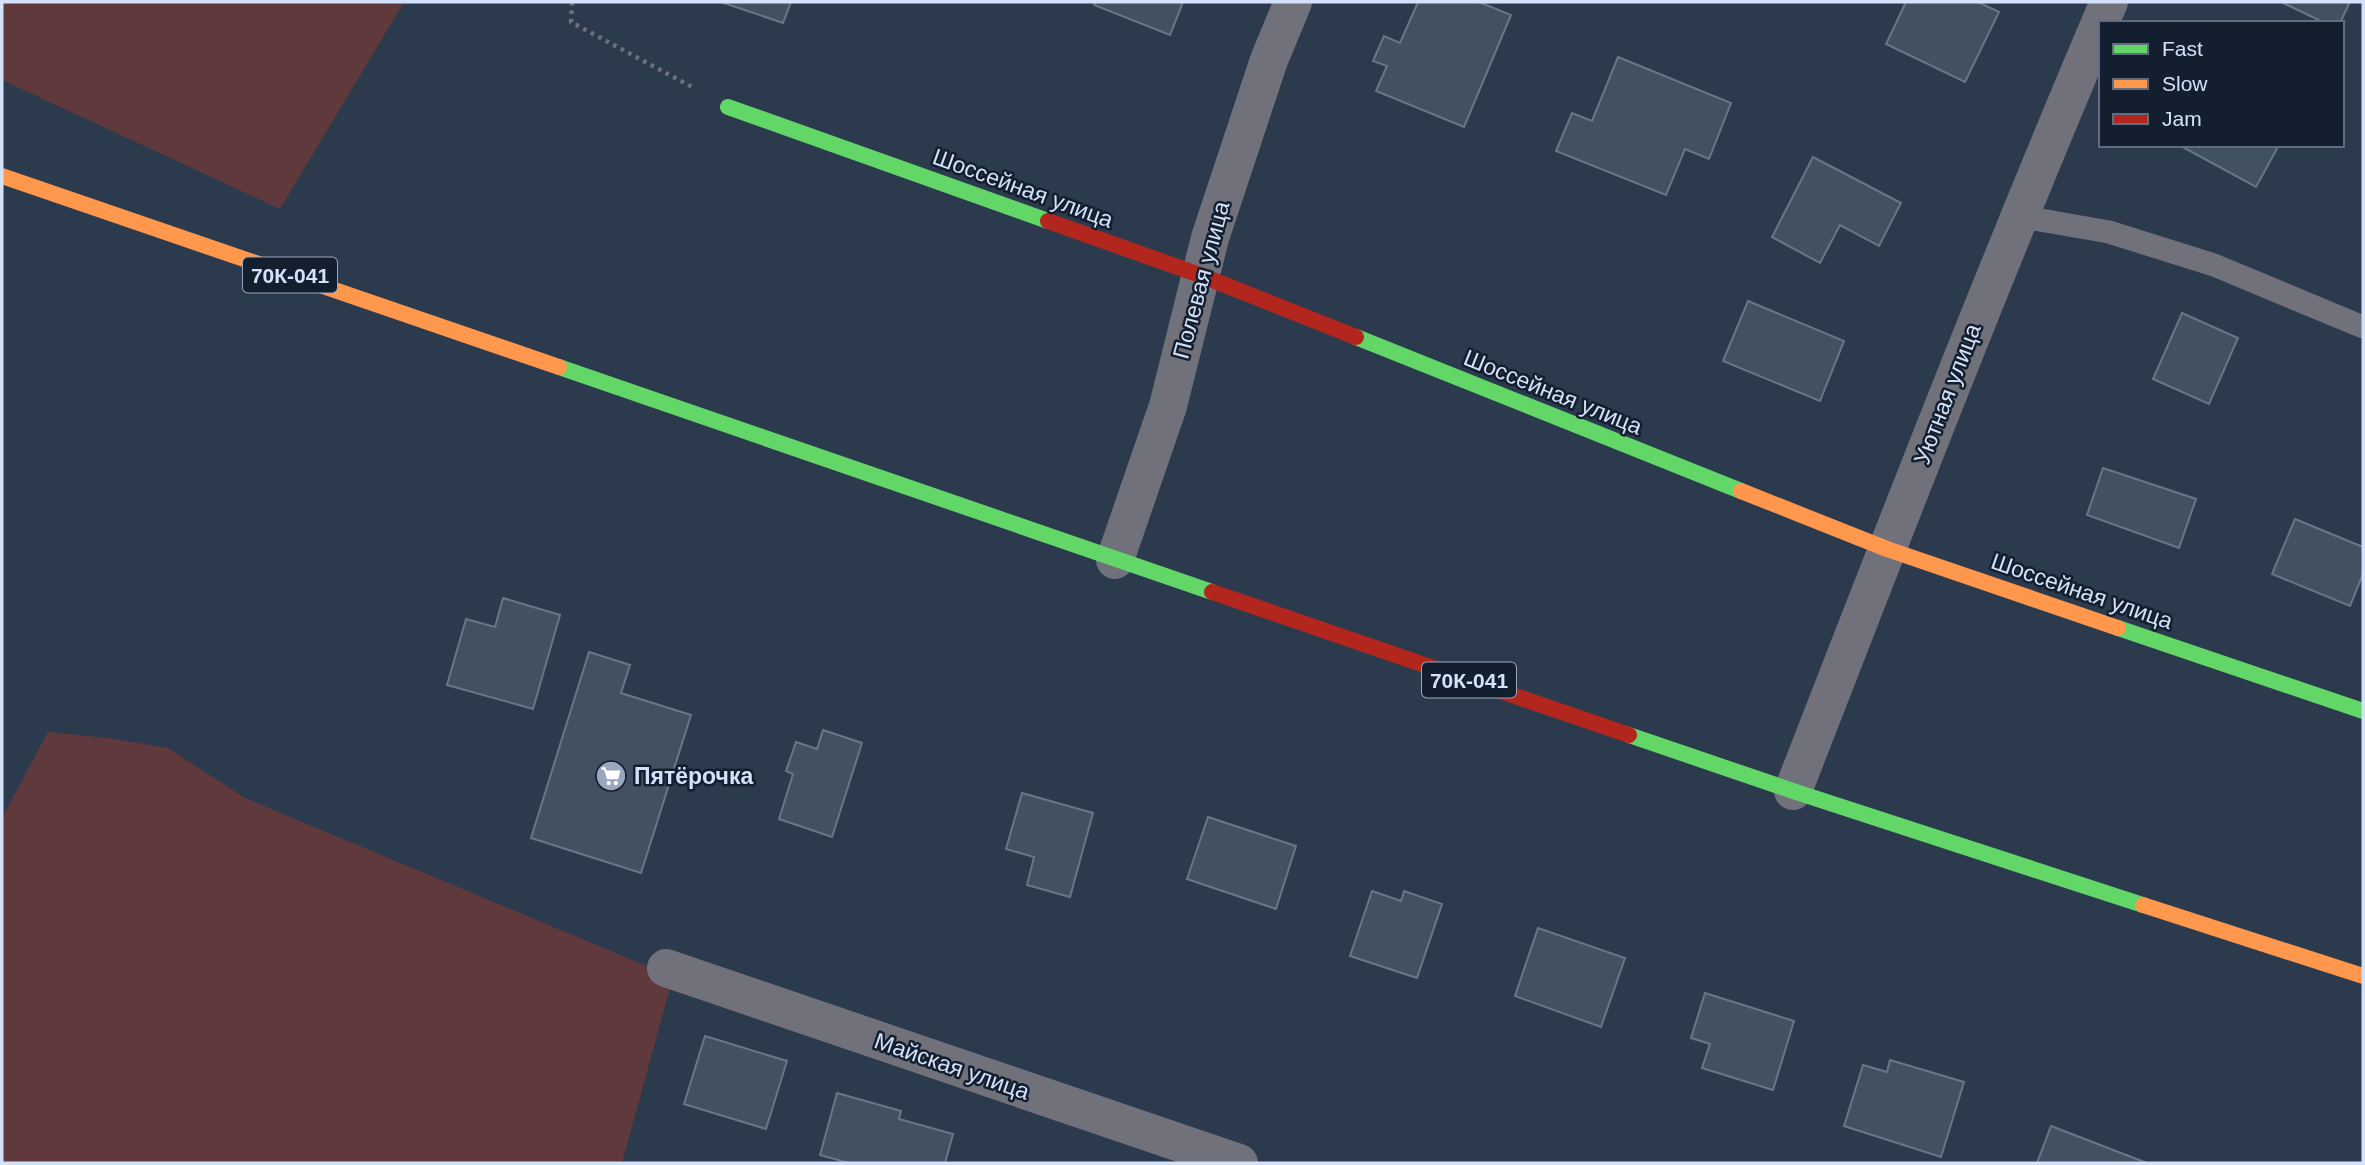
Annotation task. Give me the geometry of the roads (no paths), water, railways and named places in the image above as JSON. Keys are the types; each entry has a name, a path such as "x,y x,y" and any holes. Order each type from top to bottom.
{"main road":[{"name":"Шоссейная улица","path":"728,107 1200,275 1887,550 2363,710"},
{"name":"70К-041","path":"2,176 1793,791 2363,976"}],"street":[{"name":"Полевая улица","path":"1115,560 1168,406 1210,238 1265,73 1293,2"},
{"name":"Уютная улица","path":"2101,21 2109,2"},
{"name":"Уютная улица","path":"1793,791 2018,216 2099,26"},
{"name":"Майская улица","path":"666,968 1239,1163"}],"lane":[{"path":"2018,216 2109,232 2214,265 2363,327"}],"place":[{"name":"Пятёрочка","path":"611,776"}]}
